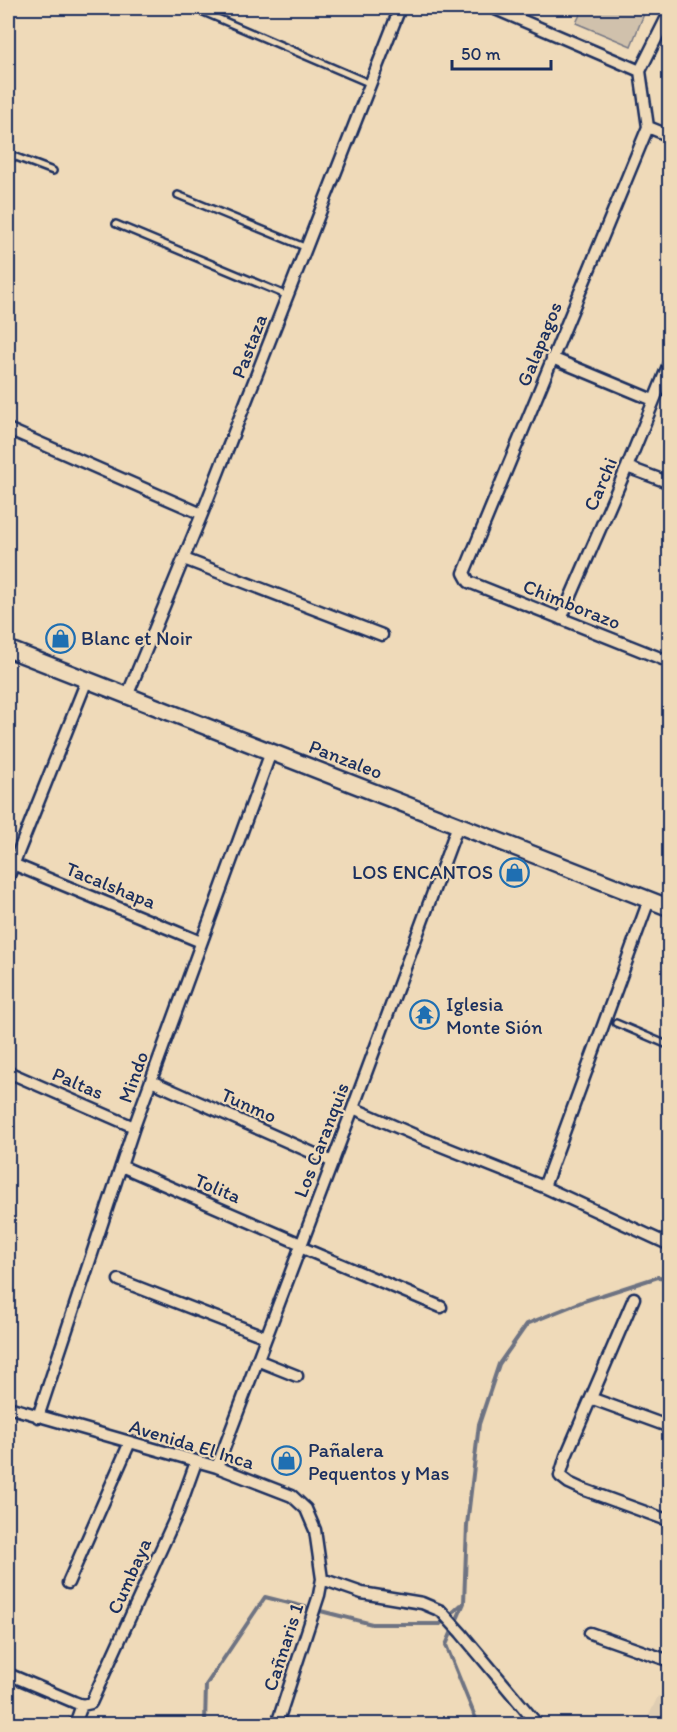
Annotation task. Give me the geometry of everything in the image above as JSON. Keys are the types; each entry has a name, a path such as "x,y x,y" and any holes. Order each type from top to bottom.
{"street":[{"name":"Pastaza","path":"126,696 202,514 400,8"},
{"path":"494,8 640,71"},
{"path":"669,11 640,71 648,127 669,136"},
{"name":"Galapagos","path":"465,575 466,566 648,127"},
{"path":"552,358 653,400"},
{"name":"Carchi","path":"561,619 627,467 669,361"},
{"path":"8,429 202,514"},
{"path":"627,467 669,483"},
{"path":"184,559 382,634"},
{"name":"Chimborazo","path":"465,575 469,582 669,662"},
{"name":"Panzaleo","path":"8,649 669,908"},
{"path":"8,878 10,863 87,680"},
{"name":"Mindo","path":"38,1417 134,1126 270,752"},
{"name":"Los Caranquis","path":"216,1467 354,1108 458,825"},
{"name":"Tacalshapa","path":"10,863 201,942"},
{"path":"544,1187 598,1034 649,900"},
{"name":"Paltas","path":"8,1072 134,1126"},
{"name":"Tunmo","path":"151,1081 333,1162"},
{"path":"354,1108 544,1187 669,1245"},
{"name":"Tolita","path":"121,1166 441,1308"},
{"path":"119,1280 266,1337"},
{"path":"634,1298 566,1456 560,1476 569,1484 669,1521"},
{"path":"257,1360 297,1376"},
{"path":"592,1399 669,1427"},
{"name":"Avenida El Inca","path":"8,1407 216,1467 292,1496 306,1509 315,1530 322,1579"},
{"path":"68,1583 130,1442"},
{"name":"Cumbaya","path":"75,1725 178,1512 196,1462"},
{"path":"322,1579 362,1593 422,1603 441,1611 462,1633 537,1725"},
{"name":"Cañnaris 1","path":"277,1725 319,1595 322,1579"},
{"path":"590,1634 669,1662"},
{"path":"8,1674 87,1704"}],"lane":[{"path":"194,8 371,84"},
{"path":"8,154 53,171"},
{"path":"178,195 306,248"},
{"path":"116,224 288,296"},
{"path":"616,1023 669,1046"}],"shaded area":[{"path":"583,8 630,8 644,14 631,46 576,23"},
{"path":"658,1696 669,1702 669,1724 645,1724"}],"waterway":[{"path":"478,1724 446,1645 464,1603 467,1525 479,1424 499,1364 527,1324 584,1301 658,1277 670,1278"},
{"path":"205,1724 206,1685 265,1597 372,1624 440,1624 461,1605"}],"place":[{"name":"Blanc et Noir","path":"60,638"},
{"name":"LOS ENCANTOS","path":"514,872"},
{"name":"Iglesia Monte Sión","path":"425,1015"},
{"name":"Pañalera Pequentos y Mas","path":"287,1461"}]}
